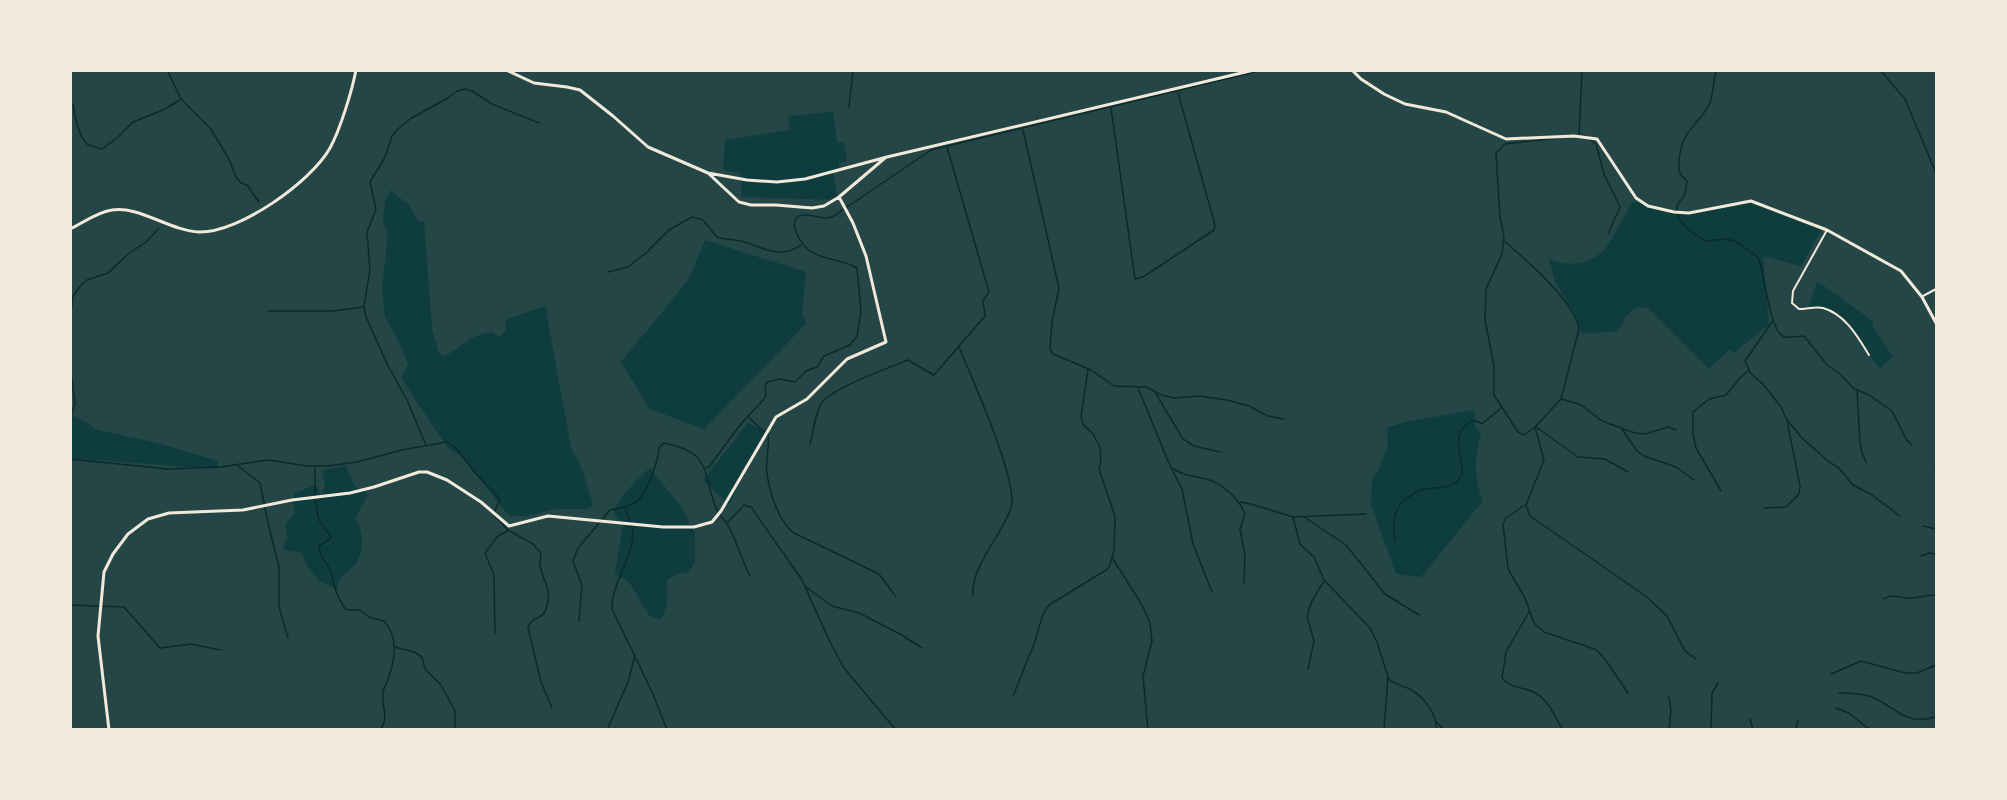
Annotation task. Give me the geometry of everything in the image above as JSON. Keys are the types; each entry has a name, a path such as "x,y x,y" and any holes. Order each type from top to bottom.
{"street":[{"path":"70,229 103,212 116,209 131,211 191,231 202,232 219,229 250,217 305,177 324,157 336,134 356,70"},
{"path":"506,70 534,83 580,90 648,147 708,172 755,182 790,181 1254,70"},
{"path":"1352,70 1384,94 1405,104 1446,112 1506,138 1574,136 1597,139 1636,198 1648,206 1689,213 1750,201 1827,230 1901,271 1922,297 1936,323"},
{"path":"708,172 739,202 751,205 812,208 824,206 839,197 886,157"},
{"path":"109,729 98,636 104,572 113,554 128,534 148,519 176,512 243,510 292,500 350,493 419,472 427,472 447,480 481,502 510,526 548,516 663,527 700,526 712,522 721,511 776,417 807,399 843,362 886,342 866,256 857,231 839,197"},
{"path":"1827,230 1793,291 1792,303 1799,309 1819,307 1835,314 1857,335 1869,355"},
{"path":"1922,297 1936,289"}],"shaded area":[{"path":"71,71 1936,71 1936,729 71,729 70,458 202,468 218,468 218,461 158,443 97,430 71,415","holes":["833,112 837,142 844,142 847,161 839,163 839,170 833,172 838,200 742,197 740,173 723,170 725,140 790,130 788,116","390,190 409,205 418,221 424,221 432,328 439,354 444,356 471,339 484,334 492,332 499,337 506,331 507,319 545,306 571,447 582,469 593,505 588,509 555,509 528,516 511,516 461,456 448,448 401,378 408,364 385,317 382,289 387,231 383,222 385,203","1633,201 1684,215 1750,201 1822,229 1801,266 1763,256 1769,324 1734,353 1729,350 1709,369 1648,308 1633,310 1618,331 1582,334 1574,312 1555,282 1549,259 1575,264 1595,257 1609,243","705,240 806,272 802,316 807,323 704,429 650,409 621,362 689,279","1817,281 1874,322 1872,325 1893,357 1880,368 1852,327 1835,313 1808,309","1474,410 1476,429 1481,433 1476,467 1483,501 1421,577 1396,574 1371,505 1372,480 1388,445 1387,428 1405,422","748,423 765,431 729,505 703,480","346,466 355,486 368,495 355,519 362,535 362,547 355,564 339,581 338,590 320,581 308,568 302,553 285,550 283,546 288,539 286,523 295,512 292,499 295,493 315,485 321,497 325,486 322,470","650,468 683,509 695,532 695,562 689,572 677,574 667,580 667,605 661,620 649,615 629,582 615,574 623,524 614,514 615,509 634,483"]}],"waterway":[{"path":"167,70 181,99 210,128 229,159 236,177 241,183 247,185 259,202"},
{"path":"849,108 853,70"},
{"path":"706,468 764,399 767,382 780,379 795,382 806,371 817,367 824,356 850,345 857,336 861,311 857,268 809,250 795,230 794,223 797,217 804,215 828,218 834,216 931,150 1263,70"},
{"path":"1579,135 1582,70"},
{"path":"1716,70 1710,103 1687,135 1680,150 1679,170 1687,181 1684,196 1678,204 1678,216 1690,231 1706,241 1725,239 1735,241 1758,257 1771,314 1780,333 1785,337 1804,336 1827,365 1839,373 1853,388 1869,395 1892,411 1906,439 1912,445"},
{"path":"1880,70 1905,99 1936,173"},
{"path":"426,445 407,400 388,366 366,317 364,307 370,270 367,232 376,209 370,182 385,157 392,136 398,129 410,119 457,91 465,89 472,91 492,104 539,123"},
{"path":"1111,108 1135,279 1143,277 1214,230 1215,225 1178,93"},
{"path":"73,104 77,125 84,141 102,149 133,122 163,110 180,100"},
{"path":"1023,130 1059,288 1052,322 1050,349 1053,354 1091,370 1114,386 1147,387 1161,395 1174,398 1199,396 1227,400 1249,406 1268,416 1284,419"},
{"path":"1503,240 1512,248 1524,258 1548,281 1569,306 1579,329 1561,399 1535,427 1524,435 1518,432 1494,395 1494,366 1485,320 1486,289 1502,254 1504,237 1500,217 1496,153 1505,144 1557,138"},
{"path":"1591,140 1596,144 1604,174 1620,207 1608,234"},
{"path":"810,444 817,413 827,398 848,385 908,360 934,375 985,316 983,301 989,292 947,147"},
{"path":"608,272 628,267 669,230 692,217 703,220 720,238 741,241 778,252 786,252 801,245"},
{"path":"70,320 73,296 81,285 87,280 108,273 128,254 146,242 159,228"},
{"path":"268,311 333,311 363,307"},
{"path":"1772,322 1745,361 1751,374 1763,384 1803,439 1839,468 1853,485 1872,495 1900,516"},
{"path":"959,347 993,429 1012,495 1007,518 977,573 973,595"},
{"path":"70,364 75,404 70,419"},
{"path":"1013,696 1034,644 1043,614 1049,605 1106,570 1114,551 1115,516 1099,469 1100,447 1093,434 1083,424 1081,416 1088,370"},
{"path":"1721,491 1696,448 1693,434 1693,412 1709,399 1726,395 1748,371"},
{"path":"1138,388 1182,489 1193,544 1212,592"},
{"path":"1857,391 1860,442 1866,462"},
{"path":"1156,394 1183,439 1194,446 1220,452"},
{"path":"1562,399 1581,405 1602,421 1635,433 1645,434 1668,427 1676,430"},
{"path":"1395,541 1395,517 1402,502 1420,490 1446,487 1455,483 1462,474 1458,443 1461,431 1471,421 1482,424 1501,408"},
{"path":"748,417 768,435 768,480 772,497 784,522 794,533 879,574 896,597"},
{"path":"1764,508 1786,507 1799,494 1800,486 1787,421"},
{"path":"1535,427 1544,460 1526,505 1530,516 1647,597 1667,616 1685,651 1696,659"},
{"path":"1536,427 1578,457 1605,459 1628,472"},
{"path":"1622,429 1637,451 1644,456 1676,467 1694,480"},
{"path":"70,459 168,469 220,467 268,460 308,466 328,466 357,462 402,450 447,442 457,449 476,474 500,499 495,511"},
{"path":"579,621 582,585 573,561 578,548 610,510 628,506 639,500 647,489 659,448 664,443 691,452 699,459 718,512 727,523 750,576"},
{"path":"237,465 260,483 279,567 279,607 288,638"},
{"path":"315,467 315,499 319,520 331,537 320,545 319,549 331,572 338,596 346,610 360,610 369,617 384,621 394,641 394,657 383,691 385,716 380,730"},
{"path":"1174,469 1215,482 1228,491 1242,508 1245,514 1240,529 1245,556 1244,583"},
{"path":"1240,502 1293,517 1366,514"},
{"path":"728,522 744,505 751,507 802,580 844,668 896,730"},
{"path":"1525,505 1506,518 1503,524 1508,569 1525,598 1534,623 1544,632 1597,650 1628,693"},
{"path":"625,509 633,536 616,588 612,609 653,694 667,730"},
{"path":"495,516 508,530 533,544 541,553 540,563 548,589 548,601 542,615 528,628 541,682 552,708"},
{"path":"1293,517 1300,544 1314,557 1324,580 1370,628 1377,642 1388,677 1384,730"},
{"path":"1304,517 1346,545 1385,594 1419,615"},
{"path":"1923,526 1936,529"},
{"path":"495,634 494,575 485,553 498,536 507,531"},
{"path":"1921,556 1929,553 1936,554"},
{"path":"1113,559 1142,605 1150,623 1152,641 1143,676 1148,730"},
{"path":"1308,669 1314,641 1307,616 1312,601 1324,581"},
{"path":"806,587 832,606 859,613 922,648"},
{"path":"1884,599 1893,596 1907,598 1936,595"},
{"path":"70,605 124,607 160,648 191,644 220,650"},
{"path":"1529,612 1506,652 1502,678 1509,684 1542,697 1563,730"},
{"path":"395,647 414,652 422,657 425,669 441,685 455,711 455,730"},
{"path":"607,730 628,682 635,655"},
{"path":"1831,674 1861,661 1905,673 1917,673 1936,665"},
{"path":"1388,678 1420,696 1432,712 1437,730"},
{"path":"1711,730 1712,693 1718,683"},
{"path":"1839,693 1872,697 1909,718 1936,717"},
{"path":"1669,697 1671,710 1669,730"},
{"path":"1836,708 1849,713 1870,730"},
{"path":"1750,719 1753,730"},
{"path":"1796,730 1798,720"},
{"path":"1437,722 1444,730"}]}
